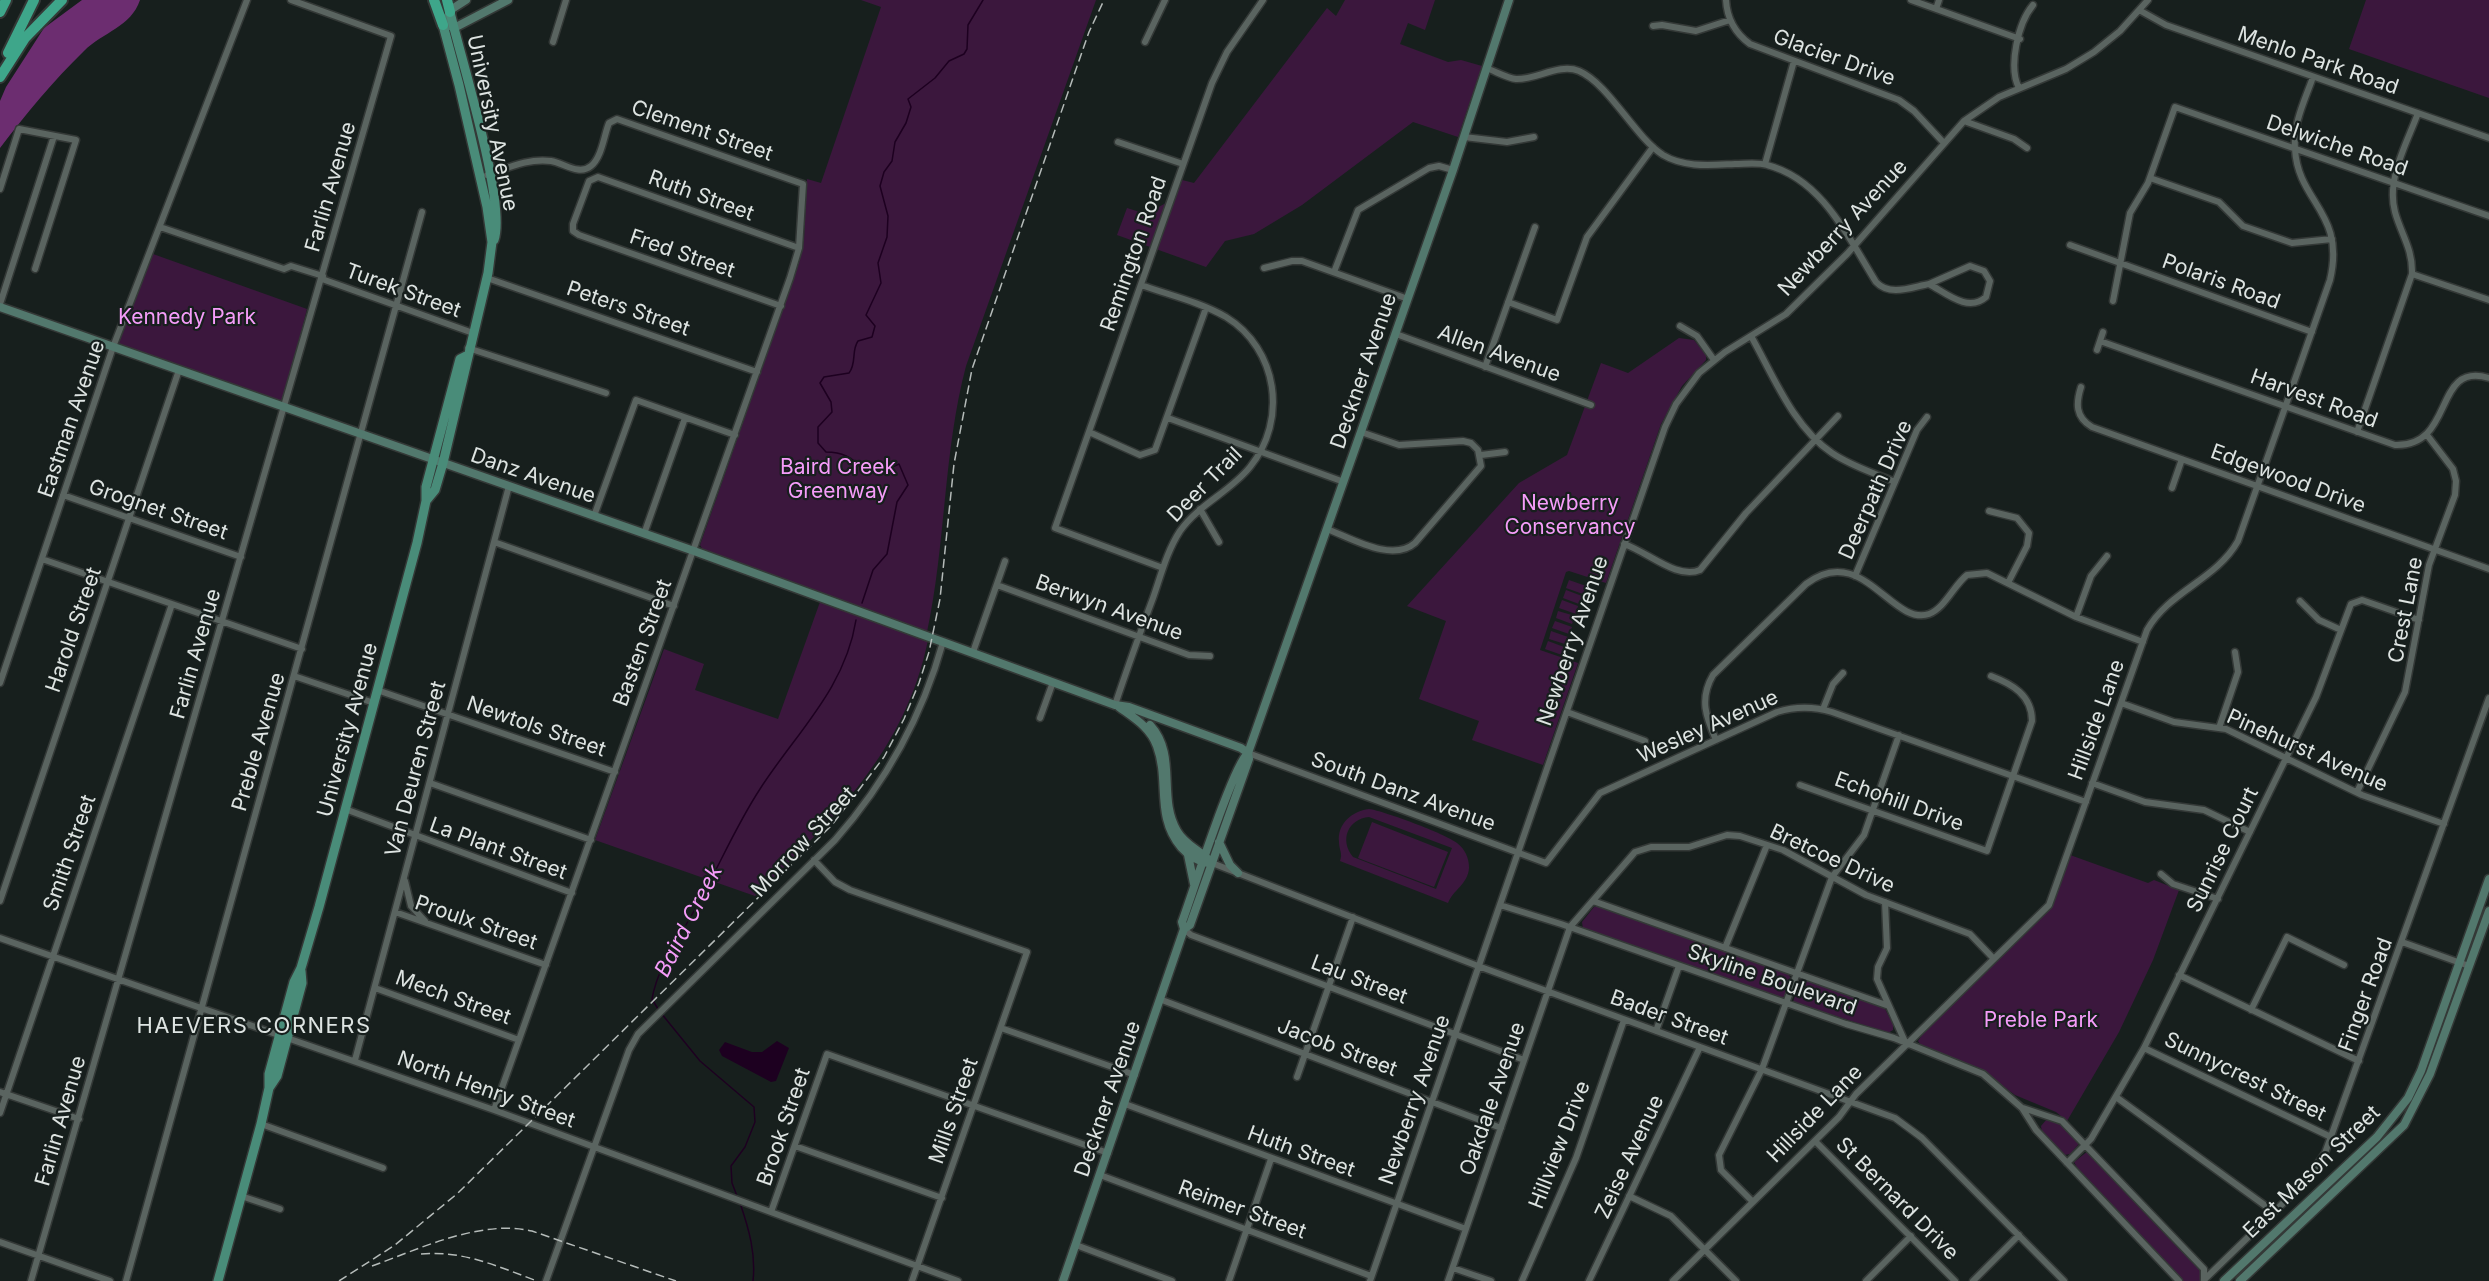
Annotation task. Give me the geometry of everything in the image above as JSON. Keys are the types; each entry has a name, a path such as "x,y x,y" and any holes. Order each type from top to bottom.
{"highway":[{"path":"0,6 4,0"},
{"path":"0,12 4,0"},
{"path":"0,70 34,0"},
{"path":"0,76 30,32 62,0"},
{"path":"434,0 448,26"},
{"path":"447,0 450,12"}],"main road":[{"name":"University Avenue","path":"218,1281 269,1088 277,1076 284,1035 302,983 301,968 374,703 426,501 426,487 438,461 468,361 467,352 487,278 492,242 496,233 496,213 448,26 450,12"}],"street":[{"name":"Eastman Avenue","path":"0,683 113,346 247,0"},
{"name":"Farlin Avenue","path":"31,1281 323,278 391,36 291,0"},
{"path":"450,12 466,0"},
{"path":"448,26 508,0"},
{"path":"1145,42 1166,0"},
{"name":"Remington Road","path":"1163,568 1055,528 1212,83 1227,52 1263,0"},
{"name":"Deckner Avenue","path":"1184,929 1190,925 1228,794 1245,755 1248,753 1344,482 1453,170 1509,0"},
{"name":"Glacier Drive","path":"1726,0 1730,20 1739,34 1750,44 1899,100 1914,111 1943,142"},
{"path":"1911,0 2020,39"},
{"path":"1936,9 1939,0"},
{"name":"Newberry Avenue","path":"1371,1278 1669,417 1690,384 1714,360 1785,314 1853,246 1964,121 1988,103 2059,72 2087,56 2120,31 2148,0"},
{"path":"553,42 564,2"},
{"path":"2019,88 2014,71 2023,21 2032,5"},
{"name":"Menlo Park Road","path":"2139,10 2166,25 2489,138"},
{"path":"1653,26 1662,24 1696,31 1730,20"},
{"path":"1765,164 1794,61"},
{"path":"1486,68 1517,79 1568,69 1579,71 1593,81 1653,147 1671,159 1688,164 1765,164 1784,172 1820,197 1876,282 1884,289 1896,290 1929,284 1970,266 1984,271 1990,285 1986,297 1977,303 1969,304 1929,284"},
{"name":"Hillside Lane","path":"1673,1281 1839,1117 1850,1100 1906,1044 2049,905 2143,642 2153,620 2165,605 2215,569 2229,556 2238,541 2312,332 2332,269 2332,239 2326,217 2301,176 2295,148 2299,116 2313,76"},
{"name":"Delwiche Road","path":"2150,178 2175,107 2489,216"},
{"path":"2357,432 2412,274 2409,245 2393,206 2393,183 2418,113"},
{"name":"Clement Street","path":"485,176 532,160 552,161 585,169 596,161 609,123 617,118 802,183"},
{"path":"1964,121 2014,139 2027,148"},
{"path":"0,189 19,129 76,140 35,269"},
{"path":"0,305 54,136"},
{"path":"1464,137 1507,142 1534,137"},
{"path":"1118,142 1183,164"},
{"path":"1508,302 1557,320 1587,237 1653,147"},
{"path":"1334,272 1353,218 1362,206 1429,168 1439,166 1453,170"},
{"name":"Fred Street","path":"592,177 586,185 573,224 573,231 781,306"},
{"name":"Ruth Street","path":"592,177 604,179 799,248"},
{"path":"2113,301 2130,213 2150,178 2219,202 2243,226 2281,240 2302,244 2332,239"},
{"name":"Basten Street","path":"494,1110 781,306 799,248 802,183"},
{"name":"Preble Avenue","path":"126,1281 422,212"},
{"name":"Turek Street","path":"160,226 284,269 291,266 473,333"},
{"path":"1485,367 1535,227"},
{"name":"Polaris Road","path":"2070,245 2312,332"},
{"path":"1264,268 1298,260 1408,299"},
{"path":"2412,274 2489,300"},
{"name":"Peters Street","path":"487,278 757,372"},
{"name":"Deer Trail","path":"1115,705 1163,568 1180,530 1200,509 1242,476 1261,452 1270,431 1274,410 1273,389 1267,367 1258,348 1246,333 1226,318 1206,308 1141,285"},
{"name":"Danz Avenue","path":"0,305 694,551 1115,705"},
{"path":"1089,432 1144,456 1156,449 1206,308"},
{"path":"1680,326 1697,336 1714,360"},
{"path":"2097,350 2103,332"},
{"name":"Allen Avenue","path":"1396,334 1591,405"},
{"path":"1751,336 1797,417 1814,438 1842,460 1895,482"},
{"name":"Harvest Road","path":"2100,341 2357,432 2401,445 2414,442 2427,435"},
{"path":"467,352 606,393"},
{"name":"Harold Street","path":"0,901 179,370"},
{"path":"2427,435 2436,423 2451,388 2469,376 2489,378"},
{"name":"Edgewood Drive","path":"2081,387 2077,406 2080,415 2092,427 2489,569"},
{"path":"594,516 636,400 735,435"},
{"path":"1624,544 1648,553 1679,573 1689,574 1700,570 1746,513 1814,438 1838,416"},
{"name":"Deerpath Drive","path":"1855,576 1917,430 1927,417"},
{"path":"644,534 685,418"},
{"path":"1168,418 1344,482"},
{"path":"1327,529 1388,551 1409,548 1478,472 1481,455 1475,446 1467,442 1399,445 1361,432"},
{"name":"Crest Lane","path":"2357,792 2405,692 2426,580 2455,495 2456,481 2449,461 2427,435"},
{"path":"1481,455 1505,452"},
{"path":"2172,488 2182,459"},
{"name":"Van Deuren Street","path":"355,1060 509,486"},
{"name":"Grognet Street","path":"63,495 241,557"},
{"path":"1200,509 1219,542"},
{"path":"1989,512 2017,518 2029,533 2027,546 2008,581"},
{"path":"494,543 674,606"},
{"path":"2076,617 2091,576 2108,556"},
{"path":"42,559 302,649"},
{"path":"973,652 1005,561"},
{"path":"1716,740 1704,703 1709,683 1717,670 1811,579 1830,572 1855,576 1909,612 1921,615 1936,610 1967,575 1987,573 2008,581 2076,617 2143,642"},
{"name":"Berwyn Avenue","path":"997,585 1193,656 1210,656"},
{"name":"Sunrise Court","path":"2067,1163 2086,1144 2144,1047 2316,697 2349,607 2359,600 2419,620"},
{"path":"2300,601 2319,620 2341,630"},
{"name":"Smith Street","path":"0,1113 3,1093 53,956 172,604"},
{"name":"Morrow Street","path":"595,1147 629,1050 638,1034 850,822 890,769 919,712 943,642"},
{"path":"2219,728 2238,672 2235,652"},
{"path":"1823,709 1830,691 1843,674"},
{"path":"294,676 374,703"},
{"path":"1990,676 2006,682 2029,702 2032,721 2013,776"},
{"path":"1040,718 1053,681"},
{"name":"Newtols Street","path":"377,690 615,772"},
{"name":"Finger Road","path":"2204,1280 2312,1173 2331,1137 2489,698"},
{"name":"Pinehurst Avenue","path":"2121,703 2174,722 2219,728 2357,792 2444,824"},
{"path":"1115,705 1129,707 1241,748 1248,753"},
{"path":"1115,705 1140,722 1156,745 1161,765 1166,820 1173,836 1188,855 1194,888"},
{"path":"1129,707 1146,720 1160,737 1166,754 1174,824 1187,844 1207,860"},
{"name":"Wesley Avenue","path":"1546,863 1600,793 1786,709 1805,707 1823,709 2086,802"},
{"path":"1567,712 1645,741"},
{"path":"1753,1202 1721,1170 1718,1159 1762,1069 1832,877 1864,835 1899,735"},
{"name":"Deckner Avenue","path":"1063,1281 1162,1000 1184,929 1182,922 1194,888 1207,860 1219,842 1249,759 1248,753"},
{"name":"South Danz Avenue","path":"1248,753 1546,863"},
{"name":"Echohill Drive","path":"1800,785 1987,851 2013,776"},
{"path":"430,783 591,840"},
{"path":"2092,783 2145,802 2204,810 2250,832"},
{"name":"La Plant Street","path":"345,809 415,837 572,893"},
{"name":"Bretcoe Drive","path":"1570,927 1630,856 1641,849 1679,848 1727,835 1783,850 1885,902 1970,934 1994,959"},
{"path":"1219,842 1230,865 1238,873"},
{"path":"1725,948 1767,845"},
{"path":"1188,855 1207,860"},
{"name":"Mills Street","path":"814,860 835,882 850,890 1027,952 912,1281"},
{"name":"Bader Street","path":"1207,860 1478,966 1883,1112 1911,1128 2064,1281"},
{"path":"405,874 411,906 431,925"},
{"path":"2161,874 2173,884 2218,899"},
{"name":"East Mason Street","path":"2224,1281 2395,1117 2408,1098 2421,1071 2489,879"},
{"name":"Skyline Boulevard","path":"1593,901 1889,1006"},
{"path":"1885,902 1887,948 1877,975 1906,1044"},
{"name":"Skyline Boulevard","path":"1500,905 1570,927 1786,1004 1894,1038 1983,1074 2022,1108 2036,1130 2179,1281"},
{"name":"East Mason Street","path":"2240,1281 2404,1125 2430,1074 2489,911"},
{"name":"Proulx Street","path":"395,912 546,965"},
{"path":"1297,1077 1353,917"},
{"name":"Oakdale Avenue","path":"1448,1281 1570,927"},
{"name":"Lau Street","path":"1184,929 1191,935 1524,1060"},
{"path":"2251,1010 2287,937 2344,965"},
{"name":"North Henry Street","path":"0,938 355,1060 958,1281"},
{"path":"2402,942 2469,966"},
{"path":"1656,1031 1679,966"},
{"path":"2180,975 2359,1062"},
{"name":"Mech Street","path":"375,988 519,1040"},
{"name":"Jacob Street","path":"1162,1000 1501,1128"},
{"name":"Hillview Drive","path":"1522,1281 1576,1158 1624,1020"},
{"path":"1001,1028 1135,1075"},
{"name":"Zeise Avenue","path":"1589,1281 1700,1047"},
{"name":"Sunnycrest Street","path":"2144,1047 2331,1137"},
{"name":"Brook Street","path":"771,1212 827,1054 974,1105"},
{"path":"3,1093 79,1119"},
{"path":"2116,1097 2274,1212"},
{"name":"Huth Street","path":"1125,1104 1466,1229"},
{"path":"974,1105 1108,1153"},
{"name":"Skyline Boulevard","path":"2022,1108 2062,1121 2204,1269"},
{"path":"261,1125 383,1168"},
{"name":"St Bernard Drive","path":"1815,1141 1955,1281"},
{"path":"795,1146 942,1198"},
{"path":"546,1281 595,1147"},
{"path":"1229,1281 1270,1159"},
{"name":"Reimer Street","path":"1100,1175 1371,1278"},
{"path":"241,1196 280,1209"},
{"path":"1629,1196 1671,1216 1736,1281"},
{"path":"1973,1281 2019,1235"},
{"path":"1866,1281 1911,1236"},
{"path":"0,1242 110,1281"},
{"path":"1076,1245 1172,1281"},
{"path":"2204,1280 2204,1269 2216,1267"},
{"path":"1453,1268 1491,1281"}],"green space":[{"name":"Baird Creek Greenway","path":"861,0 1096,0 966,366 953,432 938,566 927,632 703,550 700,545 799,263 804,239 807,179 821,183 881,7"},
{"path":"1345,0 1435,0 1425,30 1408,23 1400,44 1448,62 1461,60 1482,66 1458,137 1413,122 1302,205 1254,234 1225,241 1206,267 1117,235 1127,208 1146,214 1175,198 1182,180 1194,183 1327,8 1336,16"},
{"path":"2366,0 2489,0 2489,98 2349,49"},
{"name":"Kennedy Park","path":"153,254 307,309 283,403 118,345"},
{"name":"Newberry Conservancy","path":"1679,338 1694,340 1706,355 1706,360 1682,386 1661,424 1606,583 1566,572 1540,650 1578,663 1543,765 1472,740 1479,721 1419,699 1446,621 1407,606 1519,483 1567,455 1601,363 1628,373"},
{"path":"1569,580 1586,586 1583,594 1566,588"},
{"path":"1566,590 1582,596 1579,604 1563,598"},
{"path":"1562,600 1578,606 1576,614 1559,608"},
{"path":"820,602 928,640 917,680 884,750 838,811 812,839 755,896 595,840 664,649 704,664 695,690 778,719"},
{"path":"1558,611 1575,616 1572,624 1556,618"},
{"path":"1555,621 1572,627 1569,634 1552,628"},
{"path":"1551,631 1568,637 1565,644 1549,639"},
{"path":"1548,641 1564,647 1562,655 1545,649"},
{"path":"1363,810 1377,811 1414,823 1451,839 1462,848 1468,861 1468,874 1448,903 1340,861 1340,830 1347,820","holes":["1369,817 1452,848 1436,889 1353,857 1346,837 1351,826"]},
{"path":"1372,822 1448,852 1434,887 1358,858"},
{"name":"Preble Park","path":"2070,855 2148,883 2154,880 2179,890 2153,960 2119,1032 2067,1121 2056,1112 2015,1095 1977,1067 1923,1048 1918,1041 2049,908"},
{"path":"1599,906 1788,973 1791,979 1785,996 1781,998 1583,929 1582,922 1594,907"},
{"path":"1801,979 1884,1007 1893,1024 1893,1030 1888,1033 1793,1002"},
{"path":"2047,1119 2059,1121 2079,1141 2070,1154 2064,1155 2046,1138 2041,1126"},
{"path":"2088,1151 2201,1269 2200,1281 2183,1281 2080,1173 2074,1162"}],"shaded area":[{"path":"82,0 140,0 130,17 91,44 61,74 0,148 0,101 6,87 44,28"},
{"path":"777,1041 789,1048 776,1081 771,1082 722,1056 719,1050 725,1042 752,1052 762,1052"}],"waterway":[{"name":"Baird Creek","path":"862,603 873,570 887,554 897,502 908,485 899,464 888,469 862,469 846,456 826,452 818,443 818,427 832,412 831,402 820,383 824,377 849,373 858,341 872,337 875,326 866,315 881,283 878,263 887,237 888,216 880,186 884,172 892,161 895,142 906,123 911,107 908,99 935,78 949,61 964,54 967,49 968,25 983,0"},
{"name":"Baird Creek","path":"658,1009 652,999 664,963 751,803 830,689 850,645 856,620"},
{"name":"Baird Creek","path":"661,1013 700,1061 754,1107 755,1122 745,1147 731,1166 732,1183 737,1196"},
{"name":"Baird Creek","path":"740,1203 751,1242 754,1261 753,1281"}],"railway":[{"path":"339,1281 395,1245 458,1193 832,825 884,757 904,719 929,652 940,599 954,464 972,369 1089,32 1104,0"},
{"path":"372,1266 430,1244 471,1232 512,1228 532,1231 676,1281"},
{"path":"421,1254 436,1253 466,1257 537,1281"}],"district":[{"name":"HAEVERS CORNERS","path":"254,1026"}]}
